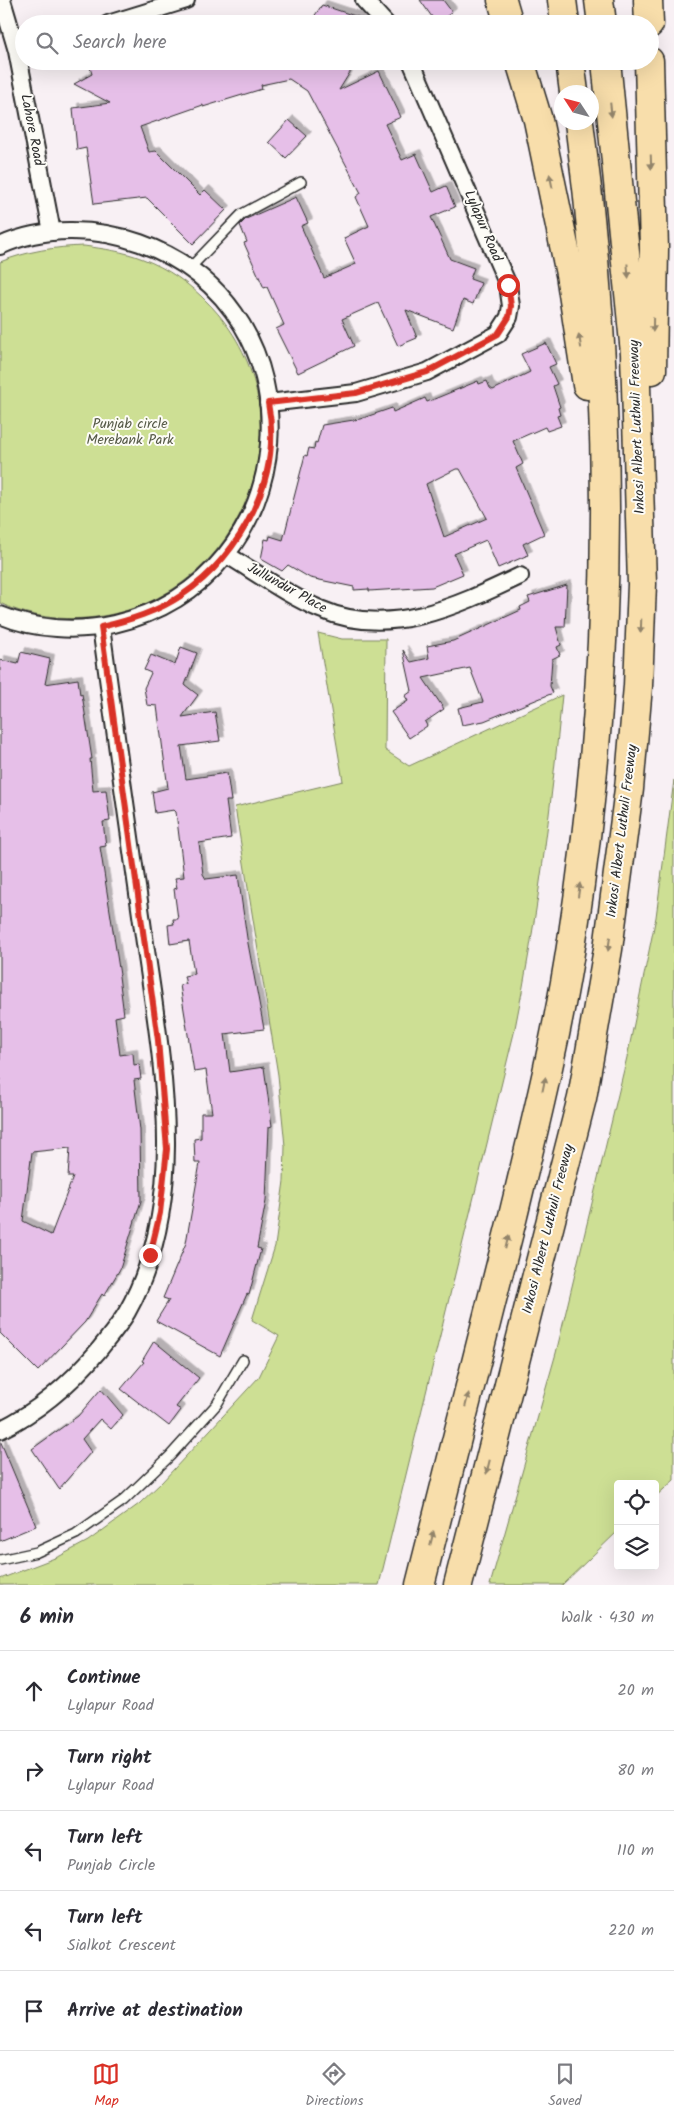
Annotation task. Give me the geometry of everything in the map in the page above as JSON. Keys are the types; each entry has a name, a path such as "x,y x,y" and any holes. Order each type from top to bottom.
{"highway":[{"path":"502,0 506,15"},
{"path":"562,0 564,15"},
{"path":"599,0 601,15"},
{"path":"648,0 649,15"},
{"path":"523,70 538,120 570,274 585,378 604,457"},
{"path":"571,70 573,85"},
{"name":"Inkosi Albert Luthuli Freeway","path":"458,1585 582,1098 608,949 629,789 638,686 642,584 635,354 607,70"},
{"path":"642,584 652,408 653,289 649,70"},
{"path":"420,1585 539,1112 572,940 590,814 603,621 604,457 598,299 579,130"}],"street":[{"name":"Lahore Road","path":"2,0 15,37"},
{"path":"137,15 186,0"},
{"path":"364,0 378,15"},
{"name":"Lahore Road","path":"23,70 52,232"},
{"name":"Lylapur Road","path":"268,403 356,393 427,372 490,340 505,327 511,306 508,285 415,70"},
{"path":"0,246 52,232 102,233 154,248 189,269 219,295 250,339 260,364 271,417 270,454 262,491 247,525 227,554 206,578 157,610 130,620 101,627 71,629 40,627 0,615"},
{"name":"Jullundur Place","path":"227,554 320,609 369,621 398,620 422,616 453,607 520,576"},
{"path":"0,1430 44,1403 68,1382 86,1365 118,1326 144,1274 160,1213 167,1171 167,1149 158,1040 101,627"}],"lane":[{"path":"189,269 242,214 301,182"},
{"path":"0,1560 37,1552 76,1534 124,1500 170,1456 217,1404 243,1360"}],"green space":[{"name":"Punjab circle Merebank Park","path":"84,246 136,256 161,267 194,289 208,303 240,346 257,393 260,441 251,488 230,532 198,569 157,598 108,615 81,618 53,618 25,613 0,603 0,262 41,250"},
{"path":"318,633 342,639 386,639 385,750 409,766 562,695 542,865 530,949 514,1033 379,1585 0,1585 0,1579 60,1556 88,1541 139,1504 162,1482 259,1377 279,1336 252,1320 275,1246 284,1181 285,1146 278,1075 235,807 343,781"},
{"path":"674,780 674,1480 659,1493 659,1480 614,1480 614,1535 562,1585 490,1585 556,1353 628,1053 656,917"}],"building":[{"path":"420,0 443,0 452,12 448,15 431,15"},
{"path":"322,5 352,15 315,15"},
{"path":"91,70 351,70 339,90 379,71 401,117 385,124 402,160 416,154 433,192 446,186 455,207 431,217 450,259 474,268 470,279 481,283 473,304 463,300 453,328 406,310 417,338 398,346 378,303 342,319 354,346 298,373 276,329 284,325 267,287 264,288 244,243 247,242 240,225 246,219 296,197 308,223 301,226 324,278 356,264 344,238 369,226 356,197 361,193 307,91 289,79 261,85 262,89 203,107 203,105 140,127 149,152 156,151 200,195 205,190 226,210 193,244 147,198 94,204 86,148 77,150 73,108 110,103 74,84 92,74"},
{"path":"289,120 307,136 286,158 269,142"},
{"path":"546,343 556,364 549,367 557,384 553,386 560,407 558,408 560,415 557,416 561,426 547,431 545,427 513,441 523,464 516,468 544,534 523,544 528,555 498,568 486,540 454,554 463,574 432,587 369,591 369,589 354,590 354,587 310,578 288,565 282,571 261,559 265,539 269,540 270,536 283,540 305,455 307,456 309,448 314,449 322,425 360,419 392,408 393,412 425,398 427,402 478,381 479,384 487,381 493,390 530,372 521,354","holes":["456,469 460,469 487,518 444,537 426,484"]},
{"path":"567,585 565,627 556,627 561,645 557,647 560,655 552,659 550,686 553,693 484,721 462,725 458,708 483,702 470,668 423,678 444,709 425,722 427,726 409,738 391,712 408,701 405,696 412,691 403,650 411,662 429,658 427,646 453,641 521,610 520,607 530,602 528,597"},
{"path":"181,647 197,653 185,685 198,695 182,717 215,712 220,741 181,746 186,779 227,773 231,801 226,801 231,838 199,843 203,874 206,879 238,875 247,938 264,1029 225,1034 230,1072 264,1067 272,1126 269,1127 266,1201 257,1248 261,1249 249,1295 247,1294 220,1356 156,1321 169,1300 163,1298 186,1243 200,1163 195,1163 194,1139 201,1138 201,1113 212,1113 206,1070 194,1072 180,985 186,984 184,976 194,974 189,941 170,944 168,925 174,924 173,919 178,919 174,889 177,888 175,878 184,877 176,812 174,810 155,813 152,792 168,788 157,706 147,705 144,688 151,673 144,670 151,655 175,665"},
{"path":"21,652 50,659 45,684 78,679 92,759 90,759 93,791 106,790 110,821 103,822 106,846 100,847 120,975 124,1015 115,1017 120,1055 133,1053 134,1065 139,1064 141,1079 134,1080 140,1130 141,1201 120,1269 104,1296 102,1294 85,1322 38,1371 0,1333 0,660 18,664","holes":["70,1148 68,1177 73,1177 51,1235 23,1221 32,1152"]},
{"path":"154,1341 199,1378 176,1407 181,1410 169,1426 121,1389 144,1362 142,1361"},
{"path":"101,1389 123,1415 111,1429 100,1419 82,1439 91,1452 59,1489 32,1449 78,1416"},
{"path":"0,1440 36,1526 0,1541"}],"route":[{"path":"150,1255 167,1171 167,1149 158,1040 101,627 130,620 157,610 206,578 227,554 247,525 262,491 270,454 271,417 268,403 356,393 427,372 490,340 505,327 511,306 508,285"}]}
